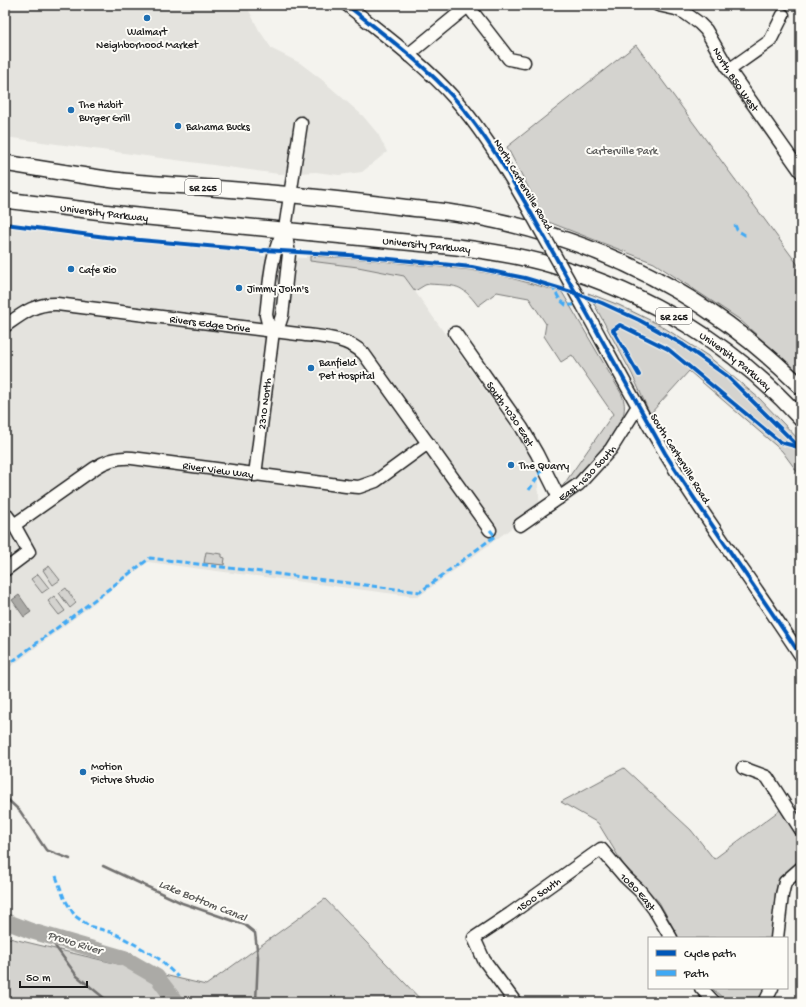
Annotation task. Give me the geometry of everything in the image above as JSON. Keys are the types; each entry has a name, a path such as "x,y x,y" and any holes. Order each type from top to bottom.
{"main road":[{"name":"University Parkway","path":"5,163 115,180 290,194 477,216 529,229 588,248 631,266 696,301 755,344 801,387"},
{"name":"University Parkway","path":"5,200 127,215 426,243 481,250 536,261 598,281 657,307 712,340 750,370 781,398 801,419"}],"street":[{"name":"North Carterville Road","path":"348,5 408,54 434,77 454,98 505,166 558,261"},
{"path":"408,54 469,5 509,59 524,62"},
{"name":"North 850 West","path":"658,5 676,9 685,13 706,30 729,70 801,172"},
{"path":"729,70 770,41 783,15"},
{"name":"2310 North","path":"255,475 272,331 279,325 282,316 289,254 285,229 301,123"},
{"name":"South Carterville Road","path":"558,261 638,406 685,485 766,602 801,656"},
{"name":"Rivers Edge Drive","path":"5,326 30,309 42,304 49,304 272,331 336,340 352,345 364,354 490,530"},
{"name":"South 1030 East","path":"455,333 519,422 559,498"},
{"name":"East 1630 South","path":"520,525 579,484 611,449 638,406"},
{"name":"River View Way","path":"14,525 95,468 114,459 132,458 255,475 358,487 376,481 428,443"},
{"path":"5,513 14,525 29,552 5,570"},
{"path":"744,768 767,777 801,830"},
{"name":"1080 East","path":"601,848 624,877 640,891 654,909 670,937"},
{"name":"1500 South","path":"515,1002 484,960 474,938 510,914 601,848"},
{"path":"777,937 785,882 801,868"},
{"path":"702,989 714,1002"},
{"path":"765,1002 772,989"}],"shaded area":[{"path":"7,5 246,5 259,30 272,49 300,63 321,79 363,116 378,134 387,152 362,172 339,175 316,172 279,174 5,137 5,7"},
{"path":"5,226 103,239 255,252 262,256 306,258 306,256 310,256 310,261 358,267 404,276 536,462 540,507 418,597 148,562 5,671"},
{"path":"19,595 31,612 24,617 12,600"}],"green space":[{"name":"Carterville Park","path":"636,45 801,269 801,375 739,319 654,263 546,221 507,147"},
{"path":"310,256 350,258 471,270 503,276 562,292 623,398 624,412 619,426 610,442 600,457 590,468 565,487 562,487 613,414 572,355 561,362 544,336 546,324 529,298 497,292 478,306 467,293 457,287 429,284 415,291 404,276 358,267 310,261"},
{"path":"588,293 619,305 660,325 708,356 760,399 801,442 801,477 782,451 689,371 650,414 632,374"},
{"path":"206,552 222,554 222,557 225,558 224,565 204,563"},
{"path":"49,566 60,580 53,585 43,570"},
{"path":"38,574 49,588 42,593 31,579"},
{"path":"66,588 76,603 70,608 59,593"},
{"path":"54,596 65,611 59,615 48,601"},
{"path":"624,768 691,830 714,859 780,810 801,842 801,863 787,874 774,937 678,937 659,902 623,864 598,823 561,802"},
{"path":"325,899 423,1002 5,1002 5,937 206,985"},
{"path":"713,989 766,989 755,1002 727,1002"}],"waterway":[{"name":"Lake Bottom Canal","path":"5,797 20,811 46,850 70,859"},
{"name":"Lake Bottom Canal","path":"103,866 182,903 245,925 255,933 258,957 256,1002"},
{"name":"Provo River","path":"5,921 31,931 124,958 157,977 176,1002"},
{"path":"45,935 77,976 109,1002"}],"marked path":[{"path":"735,225 737,230 745,235 747,234"},
{"path":"552,286 560,300 566,305 574,305"},
{"path":"529,490 544,467"},
{"path":"5,667 150,558 420,592 495,536 490,530"},
{"path":"56,876 64,898 75,916 89,926 114,933 158,958 178,977"}],"cycle path":[{"path":"347,5 430,73 455,99 484,137 502,163 526,204 665,453 801,656"},
{"path":"5,224 106,237 263,251 349,255 472,267 525,278 602,303 639,320 682,344 727,376 801,449"},
{"path":"639,375 613,330 620,325 668,349 780,442 798,447"}],"place":[{"name":"Walmart Neighborhood Market","path":"147,18"},
{"name":"The Habit Burger Grill","path":"71,110"},
{"name":"Bahama Bucks","path":"178,126"},
{"name":"Cafe Rio","path":"71,269"},
{"name":"Jimmy John's","path":"239,288"},
{"name":"Banfield Pet Hospital","path":"311,368"},
{"name":"The Quarry","path":"511,465"},
{"name":"Motion Picture Studio","path":"83,772"}]}
